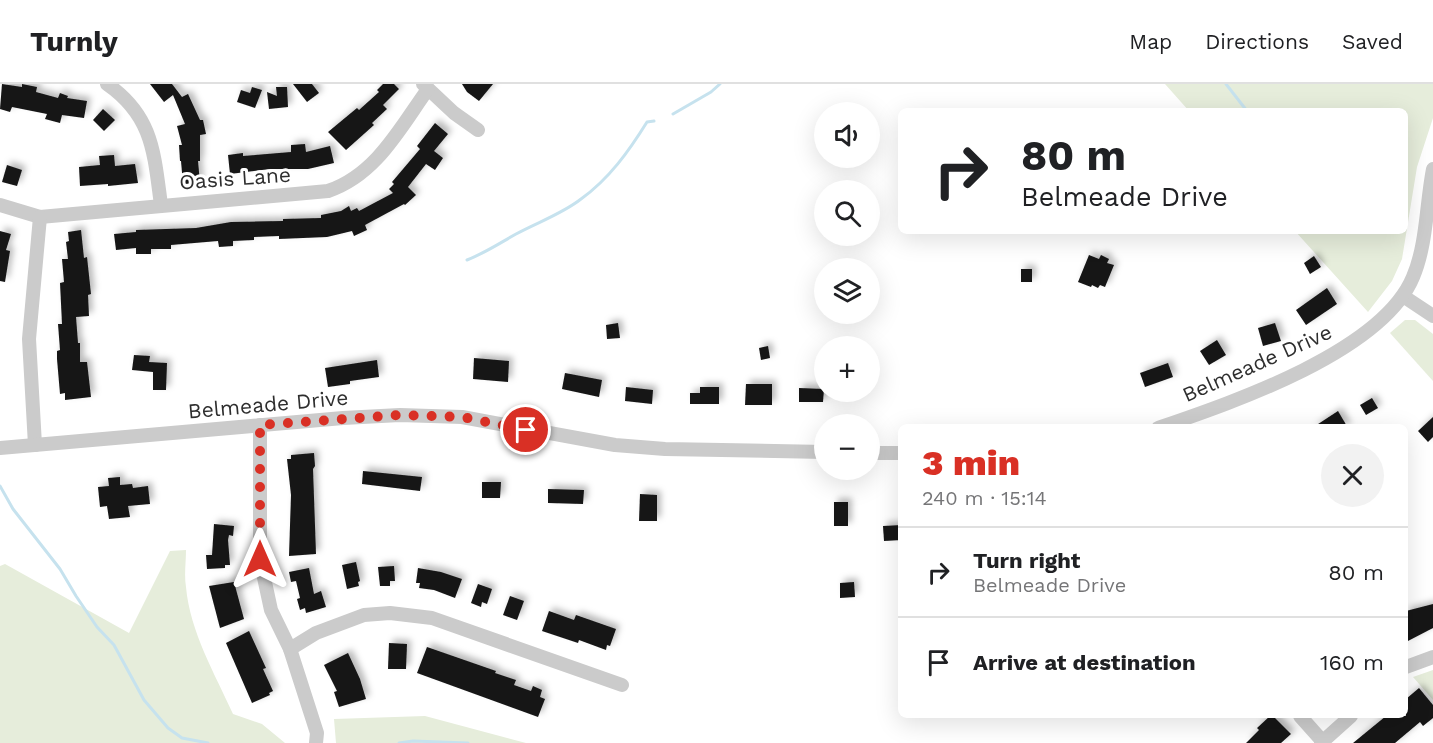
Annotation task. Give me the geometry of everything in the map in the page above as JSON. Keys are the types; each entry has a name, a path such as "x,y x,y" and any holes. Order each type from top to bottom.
{"street":[{"path":"107,84 134,107 151,138 161,205"},
{"path":"426,87 454,113 478,130"},
{"name":"Oasis Lane","path":"0,205 40,217 161,205 305,195 328,191 345,185 374,163 426,87"},
{"name":"Belmeade Drive","path":"1170,424 1287,378 1346,347 1382,321 1403,296 1418,264 1433,169"},
{"path":"35,445 29,339 40,217"},
{"path":"1403,296 1433,316"},
{"name":"Belmeade Drive","path":"0,448 400,415 462,417 615,445 814,452"},
{"path":"260,425 260,559 271,610 290,649 316,733 316,743"},
{"path":"880,453 898,453"},
{"path":"290,649 316,633 364,615 390,614 432,618 622,685"},
{"path":"1408,666 1433,657"},
{"path":"1302,718 1322,742 1350,718"}],"green space":[{"path":"1165,84 1433,84 1433,118 1417,167 1408,222 1408,108 1186,108"},
{"path":"1298,234 1406,234 1402,259 1392,281 1368,312"},
{"path":"1405,320 1415,320 1433,334 1433,381 1390,333"},
{"path":"186,550 185,582 192,620 233,714 262,724 285,743 0,743 0,566 5,564 129,633 170,551"},
{"path":"1433,670 1433,700 1413,677"},
{"path":"425,716 526,743 336,743 334,719"}],"building":[{"path":"2,84 37,87 36,92 58,98 60,93 68,96 67,98 87,101 84,118 62,115 60,123 45,119 47,114 12,107 10,112 0,109"},
{"path":"150,84 172,84 182,97 188,94 200,120 203,120 206,134 200,135 200,161 198,161 200,183 183,184 179,145 182,145 177,126 185,124 173,95 164,102"},
{"path":"293,84 312,84 319,93 307,102"},
{"path":"383,84 394,84 399,89 383,105 387,109 372,123 374,125 346,150 328,132 357,108 359,110 379,92 377,90"},
{"path":"462,84 493,84 479,101 467,92"},
{"path":"252,87 262,90 255,108 237,102 241,90 250,93"},
{"path":"276,87 287,87 288,107 269,109 267,92 277,96"},
{"path":"103,109 115,120 104,131 93,120"},
{"path":"435,123 448,134 434,151 443,158 435,170 426,164 408,187 416,195 405,205 365,225 367,230 354,236 352,231 327,237 279,239 279,236 254,237 254,240 233,241 233,246 219,247 218,241 171,245 171,249 151,249 151,254 136,254 136,248 116,250 114,234 136,232 136,230 196,228 231,222 321,218 321,215 341,211 349,206 351,211 357,208 359,211 393,193 389,189 394,184 392,182 420,149 417,146"},
{"path":"305,144 306,152 330,146 334,163 308,169 270,169 230,174 228,155 291,152 291,145"},
{"path":"114,155 115,166 135,164 138,183 80,186 79,167 100,165 99,156"},
{"path":"7,165 22,170 17,186 2,182"},
{"path":"81,230 91,294 88,295 89,316 76,317 80,362 87,362 91,397 65,400 65,393 60,394 57,359 57,351 60,350 58,324 62,324 60,283 64,282 62,259 68,259 66,242 69,241 68,232"},
{"path":"0,231 11,234 6,250 10,251 5,282 0,281"},
{"path":"1089,255 1099,259 1101,255 1109,259 1107,263 1114,265 1105,287 1100,285 1098,288 1092,285 1091,287 1078,282"},
{"path":"1314,256 1321,267 1310,274 1304,263"},
{"path":"1021,269 1032,269 1032,282 1021,282"},
{"path":"1327,288 1337,304 1306,325 1296,310"},
{"path":"618,323 620,338 607,339 606,325"},
{"path":"1275,323 1281,341 1263,346 1258,328"},
{"path":"1217,340 1226,355 1209,365 1200,351"},
{"path":"768,346 770,358 761,360 759,348"},
{"path":"134,355 150,356 149,362 167,363 166,390 153,390 153,372 132,370"},
{"path":"474,358 509,361 508,382 473,379"},
{"path":"377,360 379,377 328,387 325,368"},
{"path":"1168,363 1173,377 1145,387 1140,373"},
{"path":"565,373 602,380 599,397 562,389"},
{"path":"746,384 772,384 772,405 745,405"},
{"path":"626,387 653,390 652,404 625,401"},
{"path":"700,387 719,387 719,404 690,404 690,393 700,393"},
{"path":"799,388 814,389 814,402 799,402"},
{"path":"1372,398 1378,408 1366,415 1360,405"},
{"path":"1338,411 1346,424 1318,424"},
{"path":"1433,417 1433,437 1428,442 1418,431"},
{"path":"314,453 316,554 289,556 291,495 287,459 291,459 291,455"},
{"path":"363,471 422,477 420,491 362,484"},
{"path":"120,477 120,485 132,484 133,488 148,486 150,504 128,506 130,517 109,519 107,506 100,507 98,487 109,486 108,478"},
{"path":"482,482 501,482 500,498 482,498"},
{"path":"548,489 584,490 583,504 548,503"},
{"path":"640,494 657,495 657,521 639,521"},
{"path":"834,502 848,502 848,526 834,526"},
{"path":"214,524 234,526 233,536 229,535 228,540 230,565 225,565 225,568 207,569 206,555 212,555"},
{"path":"898,525 898,540 884,541 883,526"},
{"path":"356,562 359,586 347,589 342,565"},
{"path":"394,566 395,581 390,581 390,586 380,586 378,567"},
{"path":"309,568 314,594 321,591 326,607 306,613 305,608 300,610 296,581 291,582 289,572"},
{"path":"418,568 462,579 455,598 434,590 419,588 420,583 416,583"},
{"path":"234,582 244,619 220,628 209,586"},
{"path":"854,582 855,597 840,598 840,583"},
{"path":"478,584 492,589 487,604 482,602 481,607 471,603"},
{"path":"510,596 524,601 517,620 503,615"},
{"path":"1433,604 1433,628 1408,641 1408,610"},
{"path":"549,611 574,620 576,615 616,629 610,646 607,645 606,650 579,640 578,643 542,631"},
{"path":"249,631 266,668 263,669 273,691 269,693 270,695 252,703 226,643"},
{"path":"389,643 407,644 406,669 388,669"},
{"path":"427,647 496,671 495,673 516,680 514,685 531,691 533,686 542,690 540,697 545,699 538,717 417,673"},
{"path":"348,653 366,699 339,707 334,692 337,691 324,665"},
{"path":"1419,688 1433,705 1433,718 1423,726 1420,722 1395,743 1353,743 1384,718 1408,718 1408,697"},
{"path":"1268,718 1275,718 1291,734 1281,743 1246,743 1259,730 1257,728"}],"waterway":[{"path":"673,114 711,92 720,84"},
{"path":"1226,84 1245,108"},
{"path":"467,260 558,214 581,199 601,183 618,164 647,122 654,121"},
{"path":"0,486 13,509 60,569 97,627 114,645 144,700 168,728 182,738 208,743"},
{"path":"399,743 413,741 468,743"}],"route":[{"path":"260,559 260,425 400,415 462,417 526,430"}]}
